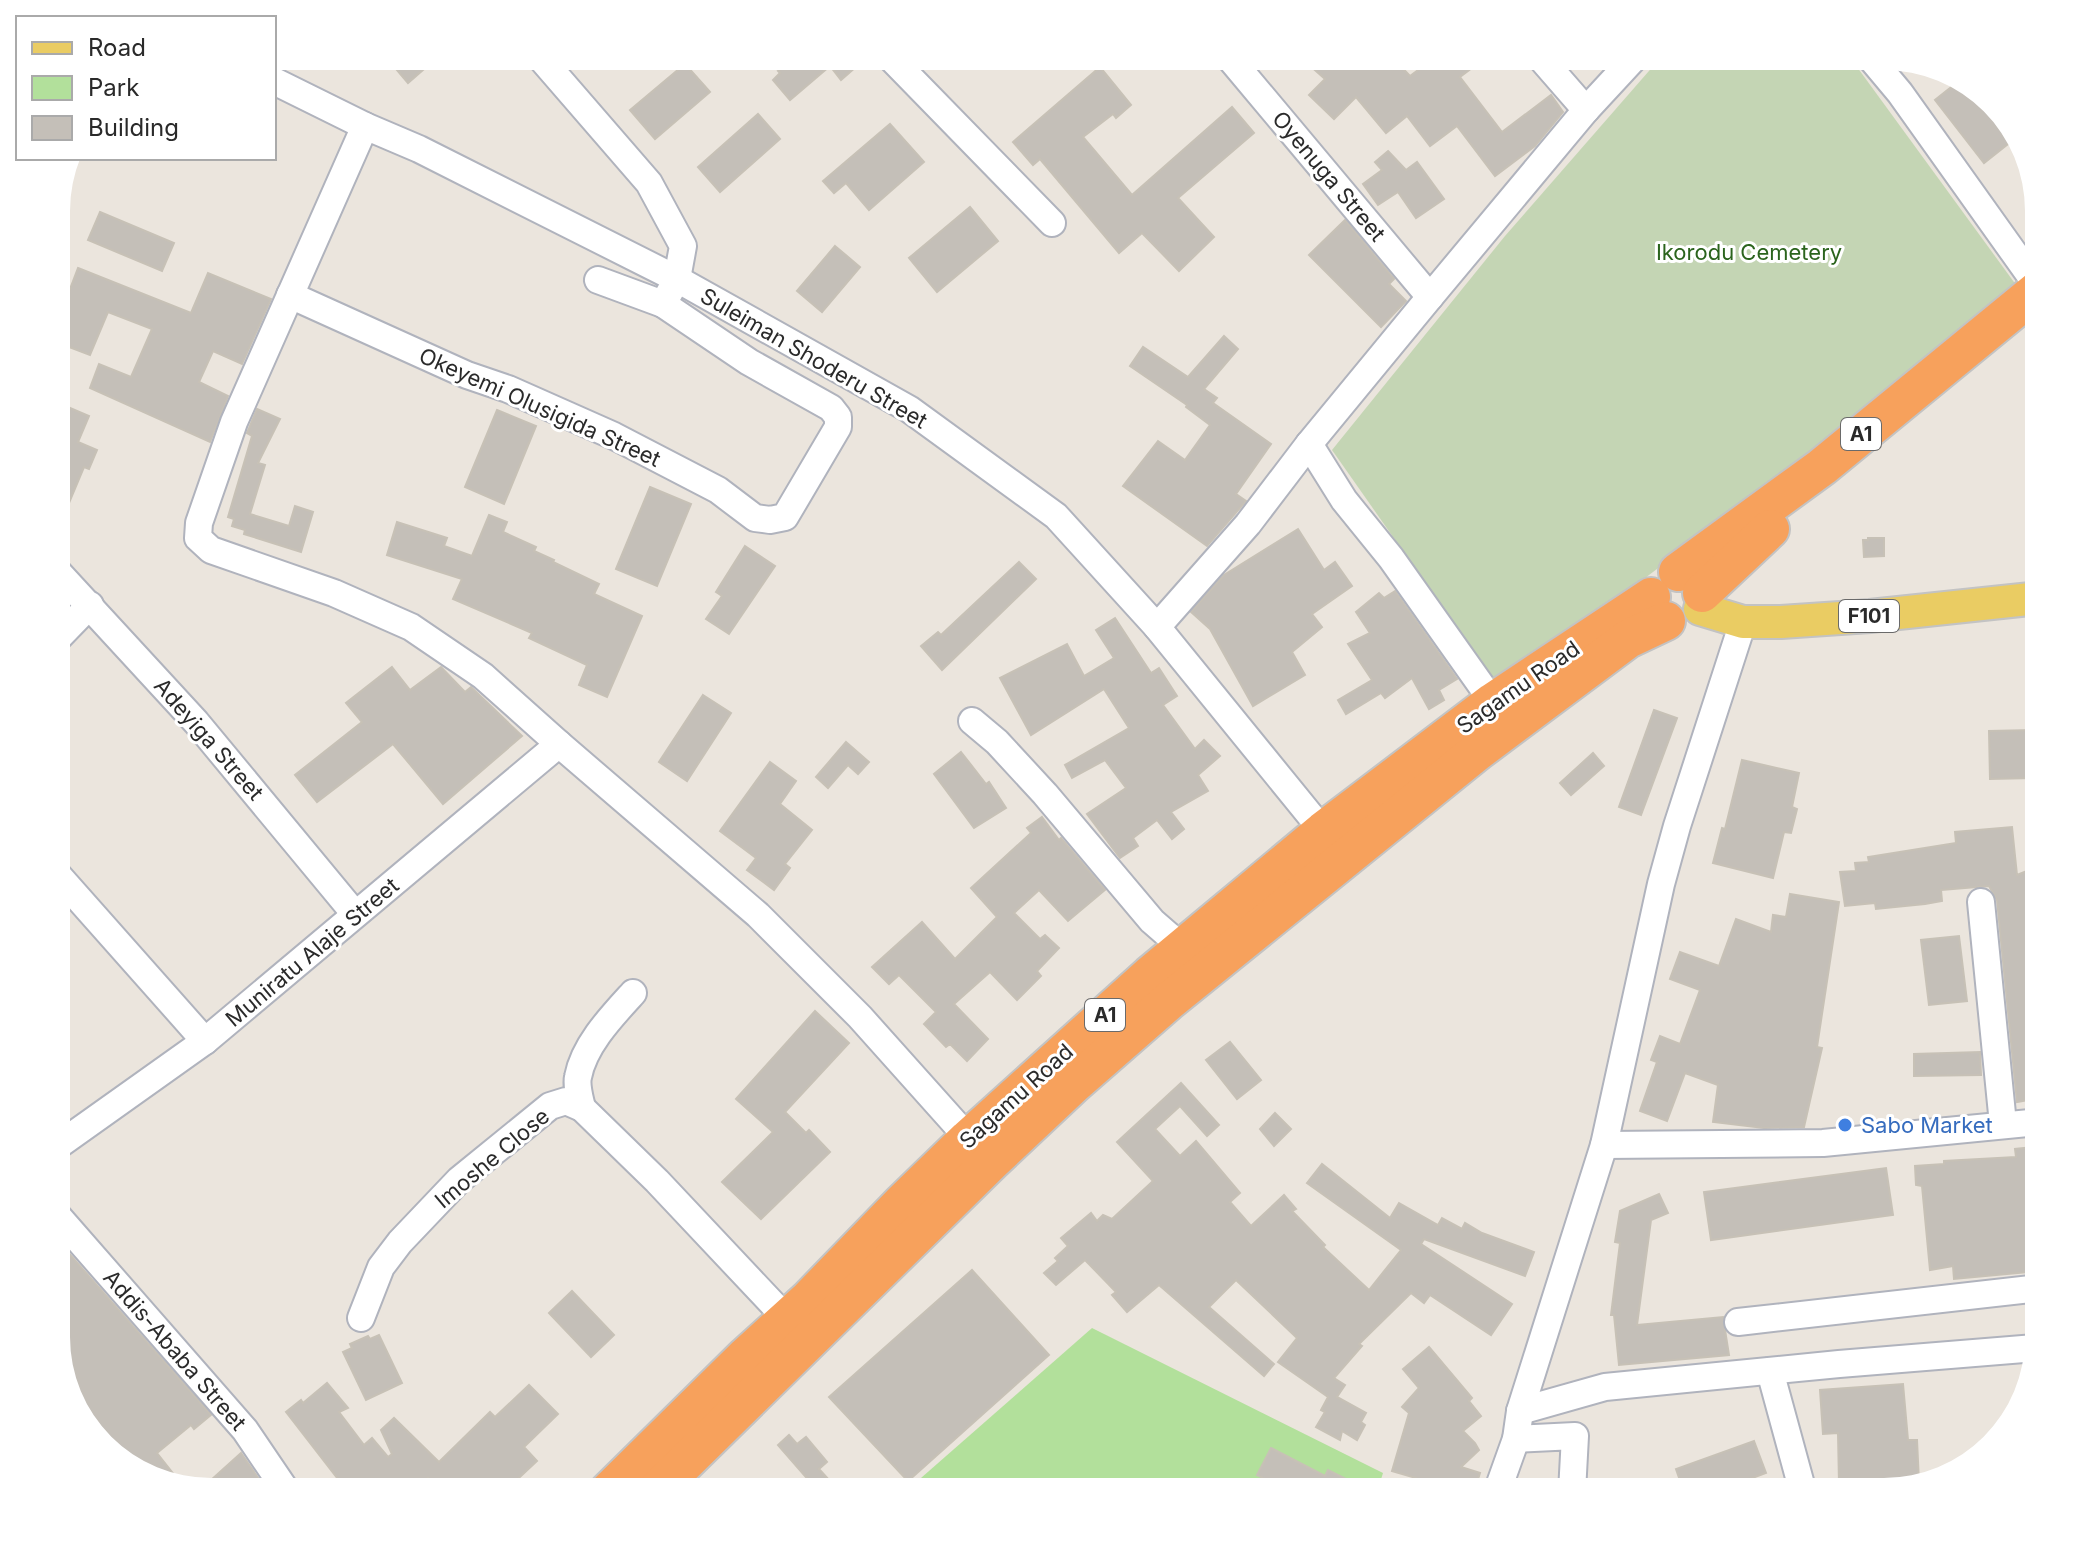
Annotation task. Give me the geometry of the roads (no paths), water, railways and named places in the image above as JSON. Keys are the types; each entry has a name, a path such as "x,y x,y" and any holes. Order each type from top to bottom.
{"highway":[{"name":"Sagamu Road","path":"643,1478 980,1151 1183,948 1323,831 1493,702 1679,598 1822,467 2025,300"},
{"name":"Sagamu Road","path":"642,1478 786,1318 809,1299 901,1204 1074,1084 1169,1001 1478,751 1941,400 2025,331"}],"main road":[{"name":"F101","path":"1679,598 1743,622 1870,616 2025,599"}],"street":[{"path":"551,70 649,183 683,246 677,279 663,304 598,280"},
{"path":"903,70 1052,223"},
{"name":"Oyenuga Street","path":"1240,70 1430,297"},
{"path":"1551,70 1586,110"},
{"path":"1157,627 1248,524 1309,444 1430,297 1623,70"},
{"path":"1881,70 2025,268"},
{"name":"Suleiman Shoderu Street","path":"276,82 419,149 677,279 909,409 1056,516 1157,627 1323,831"},
{"path":"365,126 234,422 199,523 198,538 211,550 334,593 411,627 483,676 796,950 980,1151"},
{"name":"Okeyemi Olusigida Street","path":"290,295 454,369 508,389 614,436 718,490 755,518 770,520 785,517 838,427 838,417 831,408 749,362 663,304"},
{"path":"1309,444 1344,500 1391,558 1493,702"},
{"name":"Adeyiga Street","path":"70,584 196,722 355,914"},
{"path":"70,626 90,605"},
{"path":"1502,1478 1516,1439 1520,1411 1604,1145 1661,884 1681,812 1743,622"},
{"path":"972,721 997,742 1045,794 1093,848 1136,904 1183,948"},
{"name":"Muniratu Alaje Street","path":"70,1137 205,1041 559,744"},
{"path":"70,889 205,1041"},
{"path":"1981,902 2003,1124"},
{"path":"582,1108 577,1079 586,1056 611,1016 633,993"},
{"name":"Imoshe Close","path":"361,1318 381,1267 400,1242 459,1180 550,1106 566,1101 582,1108 657,1181 786,1318"},
{"path":"1604,1145 1823,1143 2025,1123"},
{"name":"Addis-Ababa Street","path":"70,1230 245,1430 276,1478"},
{"path":"1738,1322 2025,1290"},
{"path":"1520,1411 1605,1387 1770,1371 2024,1355"},
{"path":"1770,1371 1799,1478"},
{"path":"1573,1478 1575,1436 1587,1404 1605,1387"},
{"path":"1516,1439 1575,1436"}],"place":[{"name":"Sabo Market","path":"1845,1125"}],"park label":[{"name":"Ikorodu Cemetery","path":"1749,252"}]}
